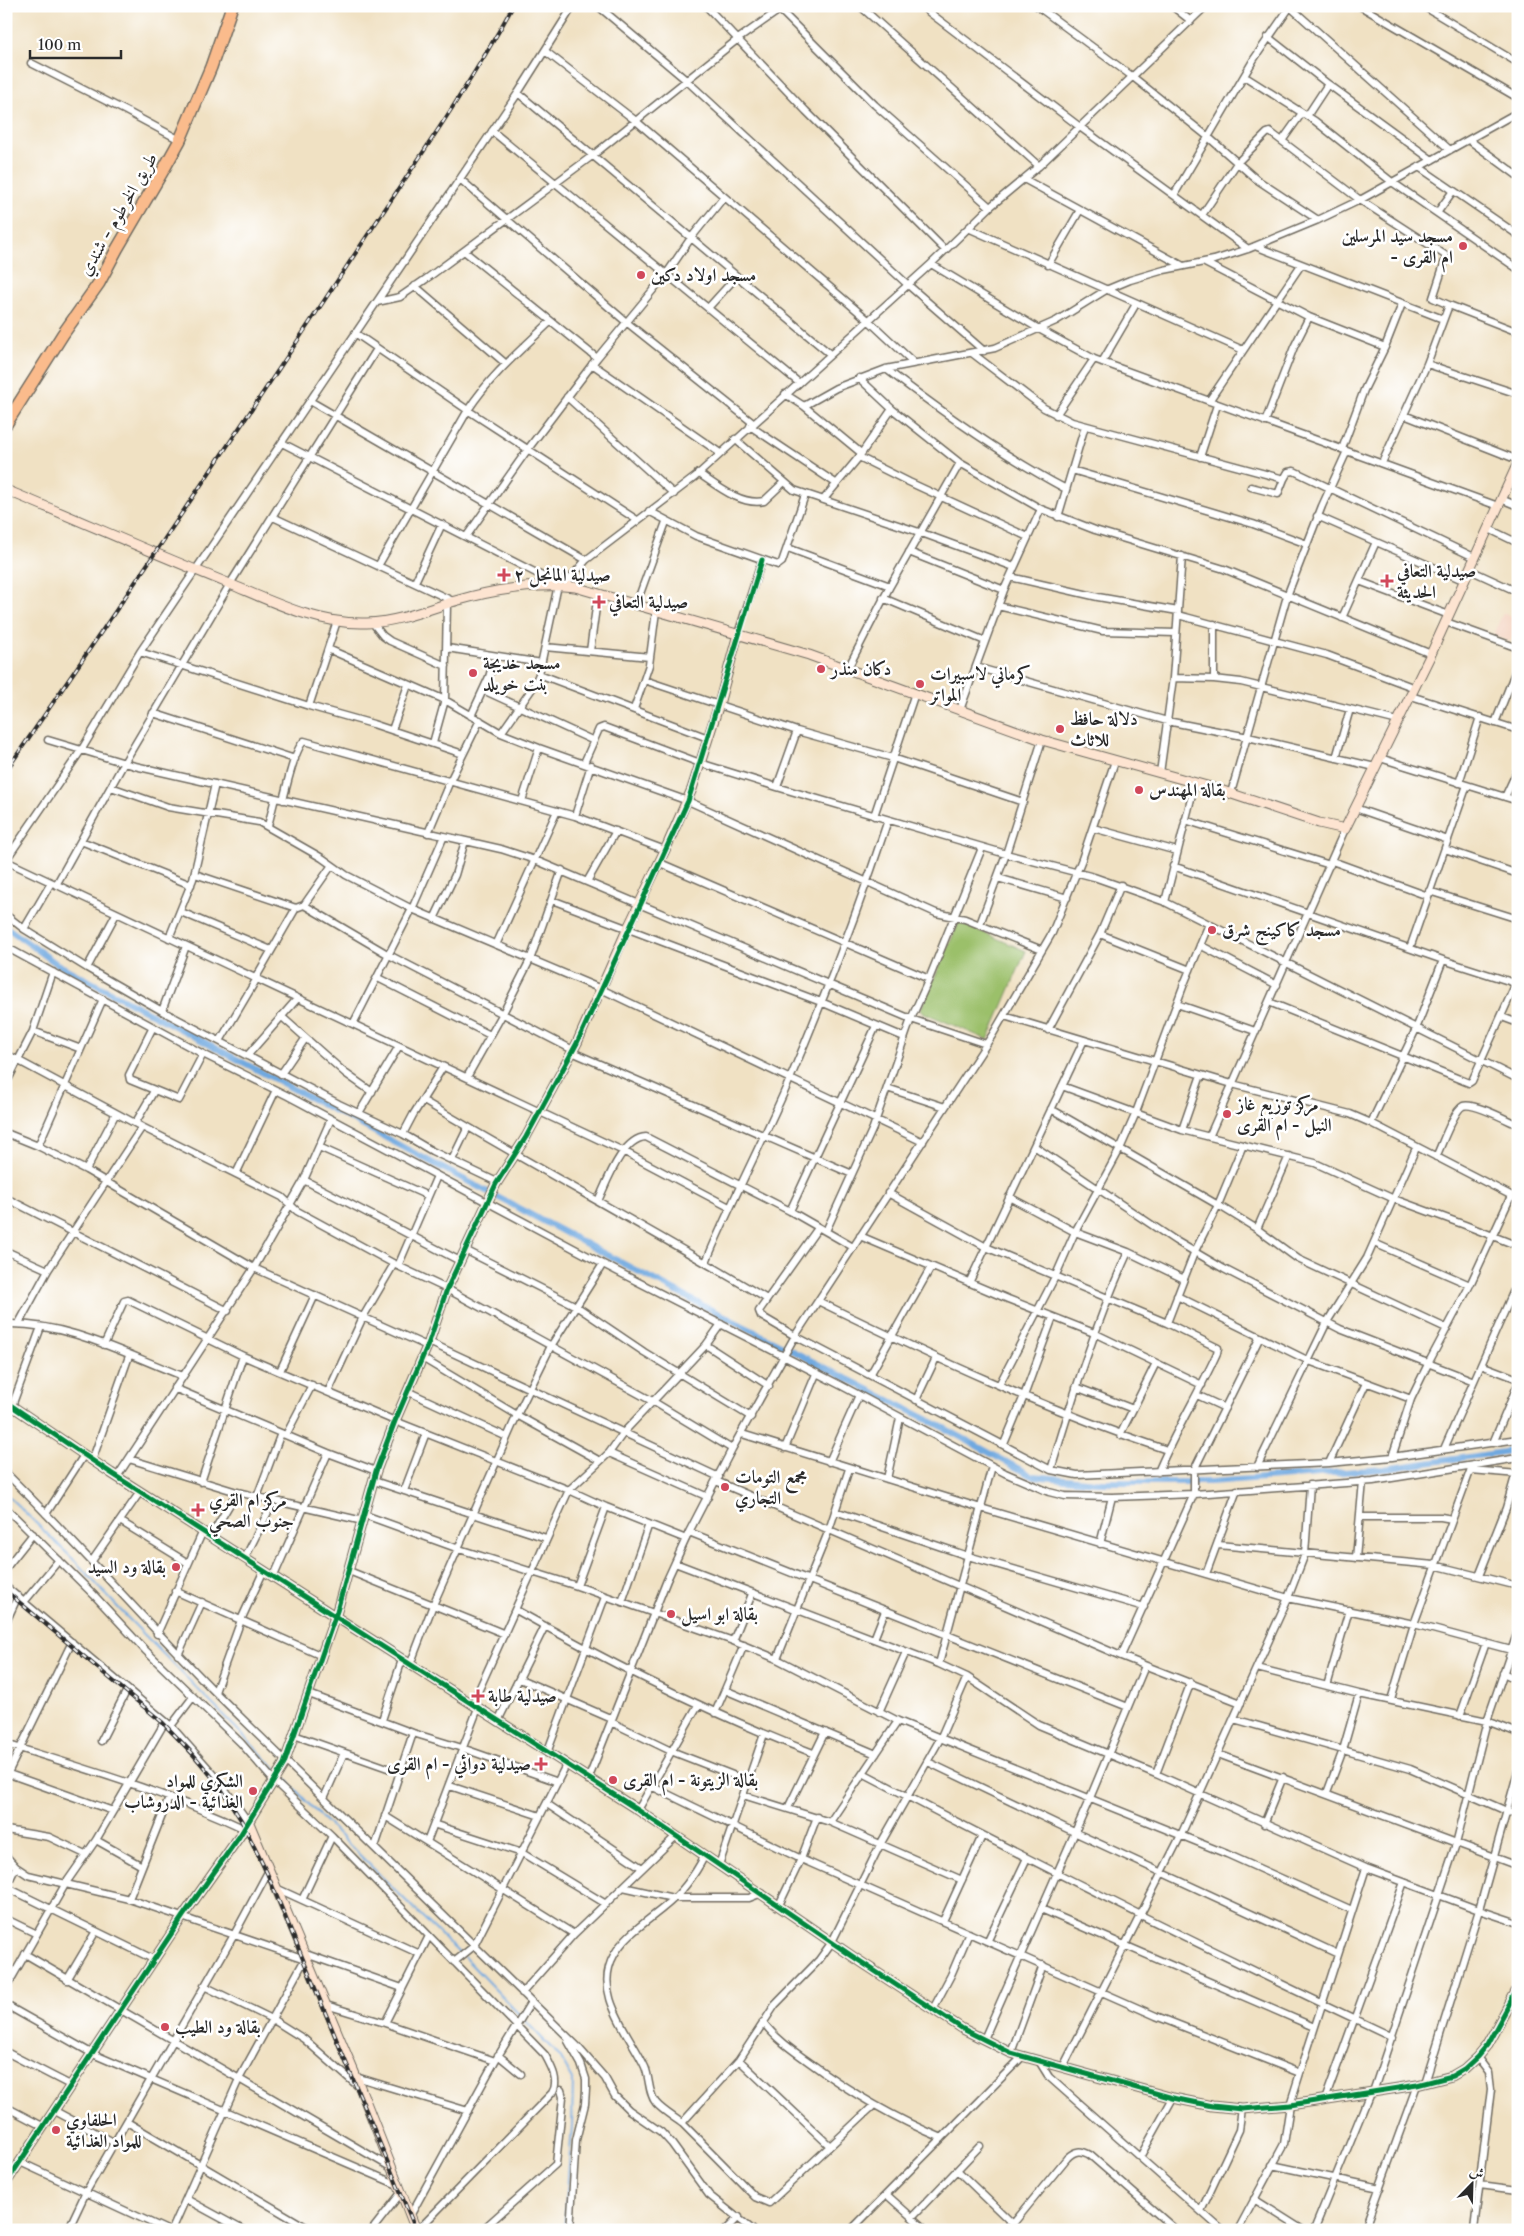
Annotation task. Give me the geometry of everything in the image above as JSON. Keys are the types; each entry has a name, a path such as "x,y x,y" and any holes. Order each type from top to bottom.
{"highway":[{"name":"طريق الخرطوم - شندي","path":"6,424 63,334 99,283 180,140 212,67 232,6"}],"street":[{"path":"573,6 518,93 140,652 82,749 6,861 623,1151 729,1207"},
{"path":"598,6 686,80 907,284 984,351"},
{"path":"706,6 806,111 945,250"},
{"path":"860,6 1039,166"},
{"path":"921,6 1080,127 1202,215 1251,247 1443,319"},
{"path":"1037,6 1133,77 1207,136 1264,185 1318,220"},
{"path":"1172,6 1191,21"},
{"path":"501,733 540,674 544,647 563,584 586,560 674,494 698,473 867,319 931,264 990,207 1039,166 1206,6"},
{"path":"1360,6 1518,98"},
{"path":"1423,6 1518,63"},
{"path":"377,302 400,297 464,251 592,156 780,7 875,105 990,207"},
{"path":"1174,195 1207,136 1268,37 1289,7 1450,150"},
{"path":"1268,37 1328,84 1432,160"},
{"path":"545,50 636,121 867,319 913,362"},
{"path":"31,63 180,140"},
{"path":"1244,76 1305,114 1392,182 1518,269"},
{"path":"1282,141 1328,84"},
{"path":"518,93 830,354"},
{"path":"804,406 822,394 886,369 913,362 984,351 1039,330 1106,290 1130,280 1204,262 1251,247 1318,220 1360,200 1518,112"},
{"path":"1511,116 1518,120"},
{"path":"492,131 798,382"},
{"path":"1202,215 1237,163 1268,132 1360,200 1445,255 1446,258 1433,298 1518,332"},
{"path":"1469,140 1518,176"},
{"path":"1419,167 1518,235"},
{"path":"460,178 506,220 625,321 752,424 837,484"},
{"path":"1024,179 1183,266"},
{"path":"1437,213 1453,191"},
{"path":"466,537 528,449 592,364 625,321 667,273 690,238 724,197"},
{"path":"1048,265 1080,210"},
{"path":"968,228 1243,350"},
{"path":"464,251 597,358"},
{"path":"1204,262 1309,317 1385,347"},
{"path":"931,264 1039,330 1094,359 1264,422 1382,463 1500,503 1518,506"},
{"path":"1209,402 1301,265"},
{"path":"708,308 737,276"},
{"path":"415,286 505,363"},
{"path":"1102,362 1136,304"},
{"path":"1231,794 1287,596 1317,516 1345,450 1364,390 1385,347 1402,304"},
{"path":"1382,463 1427,364 1449,305"},
{"path":"1264,422 1294,347 1309,317"},
{"path":"378,566 468,410 485,385 505,363 551,321"},
{"path":"355,333 468,410 637,520"},
{"path":"24,929 81,841 124,763 230,584 274,517 334,415 377,348"},
{"path":"972,354 1026,396 1056,414 1085,426 1284,479"},
{"path":"1056,414 1094,359"},
{"path":"592,364 720,453"},
{"path":"1427,364 1518,394"},
{"path":"886,369 962,425 1033,470 1066,488"},
{"path":"859,378 892,409 960,463 1058,517 1224,569 1431,654"},
{"path":"785,394 804,406 860,455 940,497 1028,537"},
{"path":"567,397 674,494"},
{"path":"310,401 586,560"},
{"path":"1200,457 1217,404"},
{"path":"824,499 860,455 892,409"},
{"path":"1209,1137 1345,829 1431,654 1476,558 1518,461 1404,415"},
{"path":"1058,517 1085,426"},
{"path":"735,439 783,483 805,495 824,499 1014,567"},
{"path":"282,443 542,576 563,584 810,655 1042,740 1195,783 1319,823 1345,829"},
{"path":"847,670 908,552 960,463"},
{"path":"1072,470 1253,524 1307,544"},
{"path":"1251,487 1278,494 1288,472 1292,470 1476,558"},
{"path":"698,473 726,491 753,502 764,501 783,483"},
{"path":"6,490 195,570 298,611 336,621 372,622 403,617 451,603 509,590 563,584"},
{"path":"649,511 666,522 696,536 775,565 781,564 788,548 805,495"},
{"path":"960,710 1004,590 1042,509"},
{"path":"1317,516 1465,581"},
{"path":"274,517 414,582 451,603"},
{"path":"636,605 666,522"},
{"path":"414,582 442,524"},
{"path":"1489,529 1518,543"},
{"path":"1342,618 1376,542"},
{"path":"788,548 890,586"},
{"path":"908,552 1004,590"},
{"path":"1160,773 1173,678 1182,556"},
{"path":"6,2183 9,2171 20,2162 72,2086 183,1916 247,1826 285,1763 349,1571 376,1471 428,1344 447,1288 496,1183 540,1112 572,1051 688,800 762,560"},
{"path":"1470,570 1518,592"},
{"path":"1010,577 1178,613 1327,655 1413,692 1518,730"},
{"path":"1359,581 1518,648"},
{"path":"590,651 598,593"},
{"path":"883,598 986,641"},
{"path":"433,743 445,700 451,603"},
{"path":"998,606 1103,631 1176,633"},
{"path":"634,709 650,657 656,611"},
{"path":"309,706 336,621"},
{"path":"372,622 390,642 446,666"},
{"path":"1214,624 1214,679"},
{"path":"544,647 650,657"},
{"path":"447,648 542,663"},
{"path":"328,649 445,700 501,733 688,800 936,913 980,924 1042,950"},
{"path":"140,652 309,706 392,730 463,754"},
{"path":"471,716 495,656"},
{"path":"1496,723 1518,665"},
{"path":"976,667 1167,721 1248,737 1375,767"},
{"path":"540,674 708,738"},
{"path":"1173,678 1214,679 1262,687 1398,721"},
{"path":"644,680 797,732 893,758 1023,802"},
{"path":"392,730 408,685"},
{"path":"483,690 594,741"},
{"path":"874,816 915,693"},
{"path":"1336,758 1350,709"},
{"path":"153,713 295,759"},
{"path":"1459,783 1480,717"},
{"path":"428,833 450,781 480,720"},
{"path":"575,816 594,741 599,729 604,727 700,763 777,788 982,848 1120,884 1165,902 1416,1029 1518,1078"},
{"path":"777,788 797,732"},
{"path":"48,740 124,763 501,849 535,860 588,880 911,1019 986,1044"},
{"path":"980,924 998,878 1042,740"},
{"path":"283,800 295,759 304,741 575,816 665,850"},
{"path":"522,800 539,748"},
{"path":"1380,758 1518,801"},
{"path":"588,1780 674,1563 732,1449 795,1337 1004,1016 1052,933 1077,873 1116,761"},
{"path":"1505,797 1518,769"},
{"path":"1165,902 1195,783"},
{"path":"169,938 195,874 215,784"},
{"path":"1410,948 1467,785"},
{"path":"111,787 168,807 248,819 268,826 346,875 412,909 601,989 790,1080 876,1118 923,1142"},
{"path":"268,826 275,798"},
{"path":"1355,808 1448,840"},
{"path":"496,945 557,811"},
{"path":"706,1262 729,1207 790,1080 845,943 888,820"},
{"path":"1185,820 1428,894 1518,919"},
{"path":"1093,828 1177,851"},
{"path":"588,880 616,831"},
{"path":"353,1024 412,909 444,836"},
{"path":"81,841 191,885"},
{"path":"434,919 456,874 465,841"},
{"path":"826,1231 876,1118 911,1019 982,848"},
{"path":"1445,849 1518,874"},
{"path":"660,863 929,979"},
{"path":"220,1042 296,908 304,905 332,865"},
{"path":"1173,866 1517,984 1472,1082 1469,1083 1269,1002"},
{"path":"467,1077 530,960 562,870"},
{"path":"195,874 296,908"},
{"path":"998,878 1067,898"},
{"path":"1048,1030 1100,934 1120,884"},
{"path":"552,900 821,1002 904,1037"},
{"path":"304,905 389,955 572,1051 852,1174"},
{"path":"181,912 271,950"},
{"path":"87,968 116,914"},
{"path":"6,915 24,929 87,968 162,1011 281,1074 404,1134 432,1151 496,1183"},
{"path":"999,1385 1056,1275 1074,1232 1120,1149 1136,1115 1209,924"},
{"path":"1100,934 1190,970"},
{"path":"1200,945 1276,985"},
{"path":"162,1011 186,946"},
{"path":"6,947 203,1054 276,1090 603,1264 785,1356 992,1466 1049,1492 1065,1496 1112,1497 1194,1494 1363,1481 1471,1468 1518,1458"},
{"path":"1371,1122 1416,1029 1443,960"},
{"path":"6,1084 33,1031 53,972"},
{"path":"378,978 490,1035"},
{"path":"247,1056 297,998"},
{"path":"38,1146 103,999"},
{"path":"1177,1004 1255,1031"},
{"path":"281,1016 345,1073 372,1092"},
{"path":"1004,1016 1232,1084 1350,1114 1371,1122 1416,1148 1514,1198 1492,1236 1470,1285 1446,1328 1411,1400 1392,1457"},
{"path":"1502,1017 1518,1023"},
{"path":"790,1211 876,1026"},
{"path":"153,1027 129,1077 130,1080 177,1100 181,1099 203,1054"},
{"path":"33,1031 81,1049"},
{"path":"281,1074 305,1039"},
{"path":"969,1283 1084,1040"},
{"path":"359,1113 399,1046"},
{"path":"6,1054 136,1122 142,1127 290,1202 297,1211 396,1265 447,1288 654,1402 732,1449"},
{"path":"404,1134 422,1100 444,1067"},
{"path":"1182,1130 1201,1075"},
{"path":"1062,1086 1136,1115 1182,1130 1325,1167 1394,1199 1518,1246"},
{"path":"887,1088 945,1107"},
{"path":"236,1174 276,1090"},
{"path":"136,1122 154,1091"},
{"path":"422,1100 515,1155 706,1262 767,1299"},
{"path":"1436,1157 1457,1112 1464,1106 1468,1105 1481,1109 1518,1125"},
{"path":"1051,1109 1218,1205 1257,1229 1298,1260 1446,1328"},
{"path":"86,1170 116,1113"},
{"path":"117,1477 174,1388 228,1311 254,1268 304,1180 331,1119"},
{"path":"19,1324 48,1270 142,1127"},
{"path":"452,1160 468,1127"},
{"path":"6,1133 38,1146 86,1170 105,1183 254,1268 624,1432 718,1479 829,1530 1121,1656 1241,1702"},
{"path":"598,1201 623,1151 640,1138 646,1137 790,1211 853,1246"},
{"path":"1167,1323 1194,1253 1218,1205 1243,1145"},
{"path":"1034,1146 1194,1253 1349,1333 1429,1362 1474,1381"},
{"path":"319,1147 428,1196"},
{"path":"1257,1467 1327,1322 1350,1283 1362,1267 1374,1244 1416,1148"},
{"path":"1257,1229 1288,1156"},
{"path":"328,1392 363,1317 396,1265 438,1176"},
{"path":"304,1180 460,1261"},
{"path":"888,1193 986,1247 1167,1323 1218,1348 1202,1385 1167,1450 1158,1472"},
{"path":"1010,1197 1074,1232 1128,1252 1184,1279"},
{"path":"6,1198 228,1311"},
{"path":"818,1228 767,1299 759,1311 760,1315 795,1337 1051,1470 1077,1475 1329,1463 1392,1457 1518,1439"},
{"path":"860,1236 969,1283 1094,1333 1202,1385"},
{"path":"1374,1244 1470,1285"},
{"path":"465,1250 576,1306 751,1417"},
{"path":"6,1251 48,1270"},
{"path":"1051,1470 1094,1333 1107,1297 1128,1252"},
{"path":"382,1720 406,1662 459,1549 517,1415 531,1390 551,1346 603,1264"},
{"path":"870,1375 931,1267"},
{"path":"1444,1449 1518,1280"},
{"path":"280,1371 315,1295"},
{"path":"1177,1296 1309,1360 1411,1400"},
{"path":"104,1345 126,1300 243,1356 395,1421 686,1539"},
{"path":"818,1301 936,1358 1067,1415 1167,1450"},
{"path":"1004,1444 1053,1317"},
{"path":"6,1324 62,1330 183,1376"},
{"path":"427,1842 450,1786 475,1707 546,1538 569,1490 609,1453 624,1432 706,1345 721,1324"},
{"path":"41,1327 9,1404 140,1492 335,1615 566,1766 638,1810 933,2009 984,2040 1011,2053 1173,2098 1212,2106 1242,2108 1290,2105 1421,2084 1452,2076 1464,2069 1477,2057 1486,2045 1518,1988"},
{"path":"1121,1656 1194,1494 1194,1470 1260,1337"},
{"path":"706,1345 769,1386"},
{"path":"92,1460 129,1356"},
{"path":"201,1482 243,1356"},
{"path":"422,1358 600,1462"},
{"path":"916,1400 936,1358"},
{"path":"1120,1434 1156,1362"},
{"path":"1481,1365 1518,1379"},
{"path":"785,1448 816,1374"},
{"path":"1329,1463 1366,1383"},
{"path":"1493,1443 1518,1384"},
{"path":"257,1497 284,1434 312,1385"},
{"path":"1076,1387 1133,1409"},
{"path":"174,1388 328,1453 376,1471"},
{"path":"409,1392 507,1437"},
{"path":"829,1462 859,1395"},
{"path":"1197,1395 1225,1408"},
{"path":"887,1479 900,1418"},
{"path":"404,1491 426,1433"},
{"path":"742,1434 980,1508 1288,1598 1414,1624 1512,1650"},
{"path":"274,1576 328,1453"},
{"path":"609,1453 708,1498"},
{"path":"46,1514 84,1455"},
{"path":"129,1459 237,1492 364,1518 577,1586 733,1640 940,1740 1181,1835 1352,1910"},
{"path":"939,1664 992,1466"},
{"path":"777,1660 836,1512 850,1468"},
{"path":"1471,1468 1517,1474 1506,1508 1479,1576"},
{"path":"1391,1700 1434,1565 1471,1468"},
{"path":"6,1473 92,1562 157,1634 285,1763 375,1847 473,1947 522,1993 529,2005 585,2054 604,2078 615,2096 629,2110 661,2132 709,2195 753,2230"},
{"path":"374,1481 546,1538"},
{"path":"1356,1558 1363,1481"},
{"path":"1063,2067 1181,1835 1288,1598 1305,1554 1310,1485"},
{"path":"1206,1574 1237,1490"},
{"path":"92,1562 140,1492"},
{"path":"157,1634 188,1563 237,1492"},
{"path":"1100,1544 1112,1497"},
{"path":"245,1558 274,1500"},
{"path":"577,1586 606,1507"},
{"path":"6,1508 429,1936 456,1960 545,2055 552,2068 556,2083 555,2089 417,2230 399,2189 393,2169 356,2077 269,1870 247,1826 217,1778 168,1724 6,1587"},
{"path":"836,1512 968,1556 1144,1606"},
{"path":"1360,1517 1441,1517 1452,1519"},
{"path":"120,1521 188,1563"},
{"path":"622,1602 649,1524"},
{"path":"690,1532 946,1636 1128,1707"},
{"path":"6,1568 33,1534"},
{"path":"1218,1545 1434,1565 1518,1586"},
{"path":"24,1602 59,1560"},
{"path":"674,1563 939,1664 967,1677 1029,1720 1156,1774 1199,1795 1366,1868 1518,1923"},
{"path":"215,1692 241,1620 264,1570"},
{"path":"349,1571 505,1634"},
{"path":"175,1591 322,1656"},
{"path":"733,1640 752,1594"},
{"path":"6,1622 18,1596"},
{"path":"547,1753 605,1597"},
{"path":"178,1655 202,1602"},
{"path":"516,1610 698,1705 813,1753"},
{"path":"1327,1686 1349,1610"},
{"path":"874,1639 885,1611"},
{"path":"498,1721 545,1626"},
{"path":"1314,2230 1393,2037 1456,1844 1487,1721 1518,1631"},
{"path":"72,1642 7,1773 113,1811"},
{"path":"1460,1716 1486,1643"},
{"path":"715,1712 744,1645"},
{"path":"879,1712 906,1652"},
{"path":"984,2040 1090,1798 1145,1666"},
{"path":"1257,1668 1358,1694 1487,1721 1518,1733"},
{"path":"1503,1674 1518,1680"},
{"path":"682,2123 739,2060 774,2005 819,1960 832,1942 882,1843 940,1740 967,1677"},
{"path":"520,1679 671,1751 748,1781"},
{"path":"1156,1774 1191,1682"},
{"path":"100,1741 128,1690"},
{"path":"725,1690 876,1754"},
{"path":"309,1694 413,1733 558,1782"},
{"path":"1327,1794 1343,1750 1358,1694"},
{"path":"6,1988 66,1883 96,1840 129,1784 168,1724 193,1697"},
{"path":"638,1810 698,1705"},
{"path":"1234,1719 1410,1769 1518,1816"},
{"path":"830,1822 898,1721"},
{"path":"788,1808 813,1753 825,1732"},
{"path":"375,1847 413,1733"},
{"path":"719,1865 764,1734"},
{"path":"294,1735 399,1772"},
{"path":"6,1744 129,1784 247,1826"},
{"path":"324,1798 344,1753"},
{"path":"1218,1754 1518,1866"},
{"path":"928,1762 1338,1954"},
{"path":"456,1960 473,1947 566,1766"},
{"path":"1364,2230 1421,2084 1478,1910 1518,1771"},
{"path":"863,1773 982,1836 1141,1916 1393,2037"},
{"path":"1264,1824 1283,1777"},
{"path":"450,1786 540,1816"},
{"path":"651,1786 801,1859 1102,1990 1156,2016 1300,2073"},
{"path":"743,1795 830,1822 882,1843 962,1880"},
{"path":"129,1899 169,1798"},
{"path":"547,1804 642,1868"},
{"path":"385,1816 574,1934"},
{"path":"779,1905 801,1859 817,1817"},
{"path":"436,1824 522,1853 606,1904"},
{"path":"6,1830 49,1837 85,1854"},
{"path":"302,1900 332,1836"},
{"path":"522,1993 574,1934 676,1836"},
{"path":"943,1920 982,1836"},
{"path":"96,1840 142,1866"},
{"path":"705,1855 692,1878 673,1898 626,1939 613,1956 607,1980 616,2015 645,2067 652,2095 661,2108 682,2123 755,2197 768,2203 873,2106"},
{"path":"6,1856 16,1867 28,1875 129,1899 234,1935 402,1988"},
{"path":"988,1940 1027,1858"},
{"path":"16,1867 6,1887 155,1960"},
{"path":"1238,2230 1284,2144 1290,2105 1366,1868"},
{"path":"68,2230 86,2192 234,1935 269,1870"},
{"path":"1325,2100 1404,1882"},
{"path":"623,1887 673,1898 749,1898 762,1893"},
{"path":"276,1888 420,1954"},
{"path":"1041,1909 1314,2026"},
{"path":"6,1919 37,1934"},
{"path":"67,1980 96,1931"},
{"path":"933,2009 951,1975 969,1933"},
{"path":"385,2023 429,1936"},
{"path":"25,1954 393,2169"},
{"path":"172,2230 239,2079 304,1956"},
{"path":"1011,2053 1043,1965"},
{"path":"204,1986 272,2019 304,2040 360,2088"},
{"path":"6,2005 93,2054 399,2189"},
{"path":"326,2005 497,2058 521,2074"},
{"path":"410,2216 497,2058 529,2005"},
{"path":"763,2022 782,2042 873,2106 942,2138"},
{"path":"565,2036 574,2050 586,2079 585,2104 576,2140 570,2230"},
{"path":"6,2052 72,2086"},
{"path":"851,2230 1023,2056"},
{"path":"1474,2230 1491,2089 1489,2074 1477,2057"},
{"path":"739,2060 830,2146"},
{"path":"1039,2061 1049,2077 1222,2230"},
{"path":"356,2077 468,2111"},
{"path":"482,2230 556,2164 563,2097 561,2090"},
{"path":"1140,2156 1173,2098"},
{"path":"6,2106 44,2127"},
{"path":"1201,2211 1239,2130 1242,2108"},
{"path":"55,2111 115,2143"},
{"path":"127,2122 311,2230"},
{"path":"912,2217 980,2146"},
{"path":"957,2170 1010,2227 1068,2158 1075,2151 1078,2151 1090,2155 1176,2230"},
{"path":"20,2162 167,2230"},
{"path":"1272,2165 1380,2188"},
{"path":"1480,2185 1518,2190"},
{"path":"372,2230 399,2189"},
{"path":"887,2195 926,2230"},
{"path":"186,2199 243,2230"},
{"path":"1254,2199 1303,2230"},
{"path":"726,2230 739,2217"}],"shaded area":[{"path":"1503,613 1518,620 1510,642 1493,636"}],"green space":[{"path":"959,922 1026,951 988,1040 920,1011"}],"waterway":[{"path":"6,927 57,964 694,1301 944,1428 1032,1476 1096,1482 1211,1482 1384,1469 1518,1450"},
{"path":"6,1494 75,1561 125,1615 277,1770"},
{"path":"282,1775 319,1815 460,1954"},
{"path":"464,1957 560,2057 573,2080 572,2126 564,2230"}],"railway":[{"path":"6,771 135,583 433,138 513,6"},
{"path":"6,1591 162,1722 218,1784 241,1820 267,1873 416,2230"}],"cycle path":[{"path":"6,2183 183,1916 239,1837 284,1764 337,1611 376,1471 429,1342 447,1289 496,1184 526,1137 577,1043 688,801 762,560"},
{"path":"6,1402 111,1473 638,1810 963,2029 1011,2053 1173,2098 1212,2106 1242,2109 1290,2105 1417,2085 1452,2076 1464,2069 1487,2045 1518,1988"}],"place":[{"name":"مسجد سيد المرسلين - ام القرى","path":"1463,246"},
{"name":"مسجد اولاد دكين","path":"641,275"},
{"name":"صيدلية المانجل ٢","path":"504,575"},
{"name":"صيدلية التعافي الحديثة","path":"1387,581"},
{"name":"صيدلية التعافي","path":"599,602"},
{"name":"دكان منذر","path":"821,669"},
{"name":"مسجد خديجة بنت خويلد","path":"473,673"},
{"name":"كرماني لاسبيرات المواتر","path":"920,684"},
{"name":"دلالة حافظ للاثاث","path":"1060,729"},
{"name":"بقالة المهندس","path":"1139,790"},
{"name":"مسجد كاكينج شرق","path":"1212,930"},
{"name":"مركز توزيع غاز النيل - ام القرى","path":"1227,1114"},
{"name":"مجمع التومات التجاري","path":"725,1487"},
{"name":"مركز ام القري جنوب الصحي","path":"198,1510"},
{"name":"بقالة ود السيد","path":"176,1567"},
{"name":"بقالة ابو اسيل","path":"671,1614"},
{"name":"صيدلية طابة","path":"478,1696"},
{"name":"صيدلية دوائي - ام القرى","path":"541,1764"},
{"name":"بقالة الزيتونة - ام القرى","path":"613,1780"},
{"name":"الشكري للمواد الغذائية - الدروشاب","path":"253,1791"},
{"name":"بقالة ود الطيب","path":"165,2027"},
{"name":"الحلفاوي للمواد الغذائية","path":"56,2130"}]}
